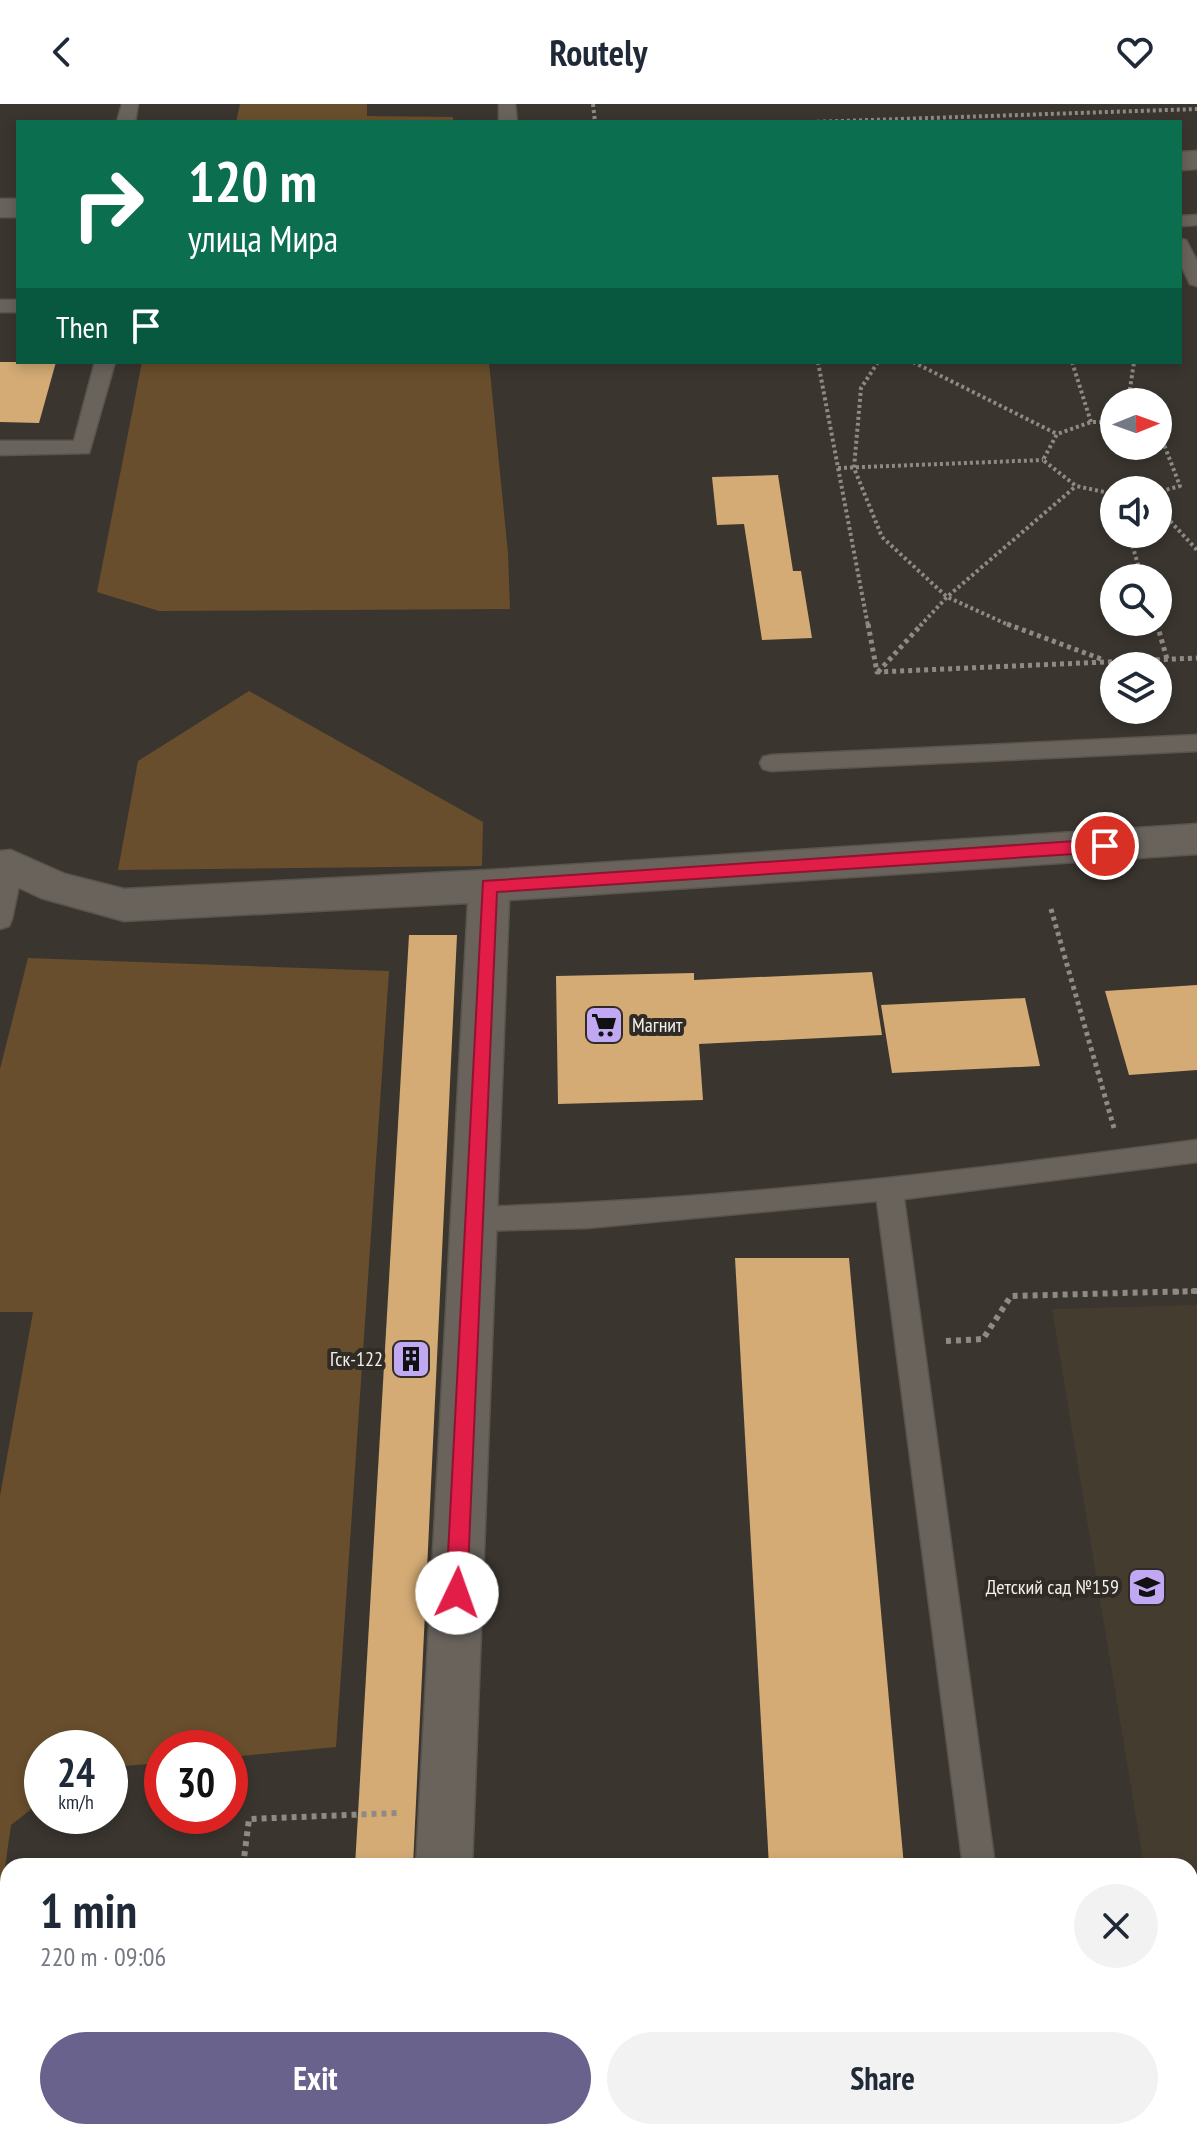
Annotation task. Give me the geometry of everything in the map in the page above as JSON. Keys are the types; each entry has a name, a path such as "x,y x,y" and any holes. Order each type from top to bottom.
{"street":[{"path":"5,866 55,887 124,905 489,886 1197,839"},
{"path":"444,1858 489,886"}],"lane":[{"path":"1182,248 1197,280"},
{"path":"0,448 82,448 104,364"},
{"path":"771,763 1197,743"},
{"path":"0,919 5,866"},
{"path":"474,1219 587,1216 889,1189 1197,1151"},
{"path":"889,1189 978,1858"}],"path":[{"path":"870,120 1197,109"},
{"path":"818,364 877,672"},
{"path":"877,364 861,388 854,468 882,537 947,597 1030,635 1100,659"},
{"path":"917,364 1057,434"},
{"path":"1073,364 1091,422"},
{"path":"1130,388 1134,364"},
{"path":"1043,460 1057,434 1091,422 1100,422"},
{"path":"838,468 1043,460 1076,486 1100,491"},
{"path":"1170,460 1180,486 1172,488"},
{"path":"877,672 947,597 1076,486"},
{"path":"1172,523 1197,550"},
{"path":"1172,659 1197,658"},
{"path":"877,672 1100,662"},
{"path":"1051,909 1123,1160"},
{"path":"909,1342 983,1339 1011,1296 1197,1291"},
{"path":"244,1858 249,1819 447,1811"}],"shaded area":[{"path":"240,104 367,104 367,116 453,117 453,120 236,120"},
{"path":"142,364 489,364 508,553 510,609 159,611 97,592"},
{"path":"249,691 483,822 482,866 118,870 138,761"},
{"path":"28,958 389,971 336,1747 248,1755 248,1730 144,1730 144,1764 128,1766 128,1730 24,1730 24,1815 11,1825 6,1858 0,1858 0,1496 33,1312 0,1312 0,1069"},
{"name":"Детский сад №159","path":"1197,1305 1197,1858 1143,1858 1052,1309"}],"building":[{"path":"0,362 55,364 39,423 0,422"},
{"path":"778,475 793,571 801,571 812,638 762,640 744,524 717,525 712,477"},
{"name":"Гск-122","path":"409,935 457,935 413,1858 355,1858"},
{"path":"872,972 882,1035 699,1044 703,1100 558,1104 556,976 694,973 694,980"},
{"path":"1197,985 1197,1070 1129,1075 1105,991"},
{"path":"1025,998 1040,1066 892,1073 881,1005"},
{"path":"735,1258 849,1258 903,1858 769,1858"}],"place":[{"name":"Магнит","path":"604,1025"},
{"name":"Гск-122","path":"411,1359"},
{"name":"Детский сад №159","path":"1147,1587"}],"route":[{"path":"457,1593 489,886 1105,846"}]}
